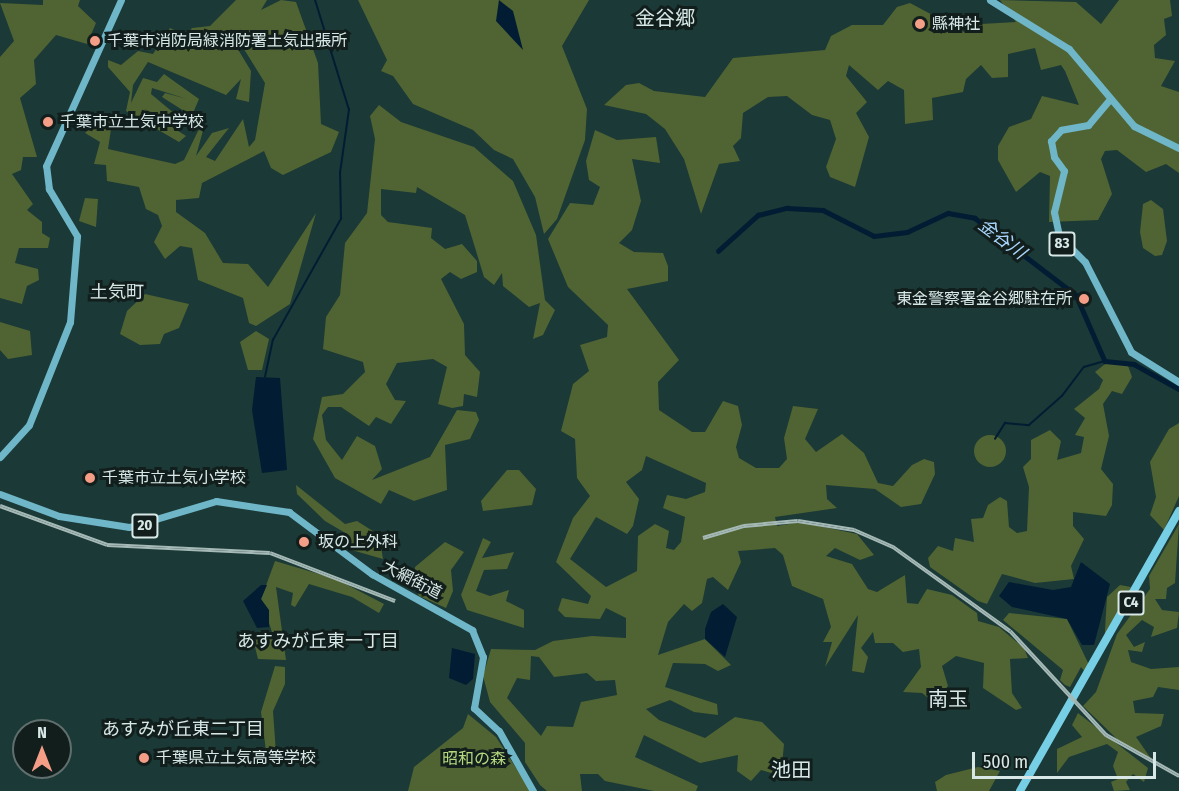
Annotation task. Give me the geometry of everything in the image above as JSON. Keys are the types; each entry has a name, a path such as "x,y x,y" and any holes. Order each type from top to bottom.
{"highway":[{"name":"C4","path":"1020,791 1079,692 1179,512"}],"main road":[{"path":"0,457 29,425 70,322 77,236 49,189 46,166 121,0"},
{"path":"990,0 1069,49 1134,126 1179,148"},
{"name":"83","path":"1110,99 1088,124 1061,130 1051,141 1054,157 1064,171 1054,212 1059,237 1085,262 1131,352 1179,382"},
{"name":"大網街道","path":"0,494 59,516 129,526 216,501 288,512 372,574 472,630 482,650 474,708 499,730 533,791"}],"green space":[{"path":"43,0 80,0 78,6 96,23 87,44 56,35 34,60 36,84 20,98 37,157 23,157 21,170 12,174 33,204 27,210 42,222 42,233 50,238 48,248 19,248 15,263 38,269 39,280 27,286 22,304 0,298 0,57 14,41 0,3 43,5"},
{"path":"236,0 267,0 261,10 281,0 296,2 318,63 321,124 339,132 331,152 283,175 271,168 264,151 202,183 199,198 176,200 176,212 205,233 223,263 248,264 268,287 316,213 290,304 256,326 249,323 243,298 198,280 192,248 180,246 165,259 154,242 162,226 158,215 146,209 139,187 107,181 106,165 94,164 100,142 85,133 100,119 113,116 108,149 175,164 184,160 198,131 204,127 196,156 212,133 229,128 206,157 215,161 243,119 249,147 255,140 265,83 242,46 236,46 251,71 249,102 236,99 241,79 226,95 148,62 133,85 131,103 143,78 157,82 164,74 199,99 188,125 179,117 184,111 162,97 165,93 187,99 152,88 151,94 175,114 174,122 144,109 186,136 179,142 126,111 130,92 108,67 108,60 121,65 138,51 153,54 170,28 186,36 192,28 210,26"},
{"path":"358,0 589,0 562,46 587,109 585,140 557,219 544,234 535,197 513,159 494,150 473,130 413,104 393,76 381,71 387,60"},
{"path":"1000,0 1076,2 1101,24 1119,0 1170,0 1172,16 1164,19 1166,35 1154,45 1155,58 1175,61 1161,86 1179,92 1179,173 1166,164 1146,172 1117,150 1105,151 1101,159 1112,194 1098,220 1049,222 1050,176 1040,172 1016,192 998,160 998,146 1009,127 1031,119 1042,96 1079,105 1061,65 1041,70 1035,48 1008,54 1008,77 992,78 981,65 966,79 963,92 932,98 933,120 905,124 904,90 888,81 878,90 849,65 846,76 867,102 856,113 869,137 855,187 830,177 826,167 836,139 830,120 812,115 787,96 768,97 743,113 741,138 733,146 740,161 719,164 701,214 684,159 665,129 646,114 604,105 626,85 639,83 654,91 705,97 733,58 825,50 831,36 852,25 883,25 897,7 910,3 966,33 981,24 1016,22"},
{"path":"379,105 401,122 474,147 513,181 536,235 545,300 555,310 543,335 533,339 540,303 529,307 503,286 502,273 494,285 484,277 465,215 417,187 416,193 381,189 381,215 388,222 432,228 431,238 445,249 462,244 477,261 477,272 461,279 450,272 441,279 464,324 465,355 480,372 477,397 464,394 463,406 452,408 438,404 447,367 433,359 397,363 386,384 395,400 406,401 391,424 376,417 369,426 341,407 328,407 322,415 326,440 342,460 357,436 375,446 382,469 372,480 430,457 457,410 476,412 479,420 470,439 445,445 447,490 414,501 389,490 381,504 335,478 313,439 322,397 343,394 365,372 363,362 323,349 326,317 340,295 345,243 367,213 375,139 370,116"},
{"path":"595,130 617,140 656,137 660,163 632,159 641,201 632,230 619,243 634,252 663,253 668,266 668,281 627,289 679,360 658,382 659,410 692,432 705,432 723,401 738,406 742,425 736,447 739,458 756,468 779,468 787,459 784,438 793,406 818,409 805,439 816,452 842,434 864,453 878,483 893,486 912,465 924,459 934,462 935,474 921,504 901,507 875,489 826,485 827,499 837,508 775,517 777,526 800,522 857,534 874,555 860,560 835,548 826,556 852,564 868,589 877,592 905,575 907,603 918,604 927,589 952,595 977,613 978,621 999,627 1024,648 1028,658 1010,659 1012,693 1022,708 1016,710 983,688 984,663 956,656 942,666 948,686 928,710 932,701 922,693 903,692 921,667 919,649 903,652 893,643 875,643 873,632 861,648 868,657 864,673 852,671 858,615 825,667 832,642 823,642 831,627 823,599 792,586 783,555 775,548 738,551 741,562 728,590 713,577 707,579 702,603 692,611 684,604 668,622 658,655 705,639 731,665 718,671 705,664 673,663 665,687 717,704 718,715 694,712 670,700 646,709 659,720 705,738 735,717 762,722 784,744 781,776 761,770 751,781 737,771 738,755 700,763 644,735 635,757 698,786 696,791 654,791 605,781 598,774 580,774 582,791 547,791 540,785 525,762 525,743 490,702 483,676 491,649 535,650 553,641 592,636 626,638 626,618 606,608 600,619 565,617 558,610 562,598 588,604 591,596 556,562 573,518 590,496 577,478 575,439 561,431 573,384 589,371 580,345 607,337 608,325 568,287 548,239 570,203 593,205 600,187 589,180 586,161","holes":["646,456 706,483 705,492 686,499 667,495 663,508 685,517 681,542 674,550 666,548 669,531 655,524 638,536 637,571 606,587 570,559 596,517 627,534 633,526 639,499 626,482 642,470","531,656 539,657 554,677 587,673 596,681 615,680 617,695 581,702 573,727 547,726 541,736 507,698 517,678 530,680"]},
{"path":"85,198 98,199 96,227 79,221"},
{"path":"1151,200 1163,209 1167,241 1162,255 1155,256 1143,248 1140,232 1143,204"},
{"path":"145,294 189,304 179,328 164,334 160,344 140,345 120,334 127,311"},
{"path":"0,322 30,331 32,355 8,359 0,350"},
{"path":"256,331 269,339 262,370 248,370 240,342"},
{"path":"1110,360 1127,363 1132,377 1122,394 1112,391 1103,404 1109,436 1101,469 1113,484 1112,505 1106,516 1073,512 1073,526 1084,539 1071,566 1074,579 1035,583 1002,574 987,604 978,601 930,567 928,558 938,546 953,551 955,538 974,542 971,519 983,518 988,505 1000,497 1007,501 1009,527 1017,533 1027,531 1029,487 1023,467 1031,459 1031,440 1050,430 1061,441 1057,460 1081,453 1084,437 1075,435 1085,418 1074,409 1099,389 1103,380 1095,372"},
{"path":"1179,423 1179,496 1164,530 1150,515 1156,497 1150,462 1169,429"},
{"path":"990,435 1001,440 1006,451 1001,462 990,467 979,462 974,451 979,440"},
{"path":"507,470 519,470 536,489 532,505 483,511 481,501"},
{"path":"296,485 345,524 357,521 379,535 383,559 348,549 347,534 325,521 297,494"},
{"path":"1179,524 1175,583 1167,588 1166,599 1155,599 1162,610 1179,612 1177,628 1151,637 1154,627 1142,620 1126,635 1134,647 1145,642 1142,652 1128,650 1131,662 1151,669 1179,667 1179,690 1158,687 1153,697 1133,701 1135,713 1164,714 1161,726 1136,737 1152,760 1119,741 1083,706 1096,692 1117,634 1150,589 1149,576"},
{"path":"483,538 491,542 482,558 514,552 507,569 484,570 476,591 490,596 509,590 506,601 524,610 524,628 467,610 461,595"},
{"path":"445,542 464,552 451,570 453,591 446,608 419,596 414,585 415,567"},
{"path":"275,561 336,579 384,604 379,613 352,597 309,584 295,607 291,605 293,593 276,587 286,660 258,659 252,635 272,632 261,599"},
{"path":"1120,585 1131,587 1104,646 1107,597"},
{"path":"1009,613 1067,619 1090,667 1085,672 1081,667 1070,687 1065,685 1060,680 1063,670 1003,620"},
{"path":"275,666 285,667 285,684 273,711 276,753 267,759 261,712"},
{"path":"1078,713 1148,768 1144,782 1133,774 1126,782 1130,790 1114,791 1111,782 1118,779 1113,766 1118,752 1107,744 1069,757 1057,773 1057,749 1082,737 1072,725"},
{"name":"昭和の森","path":"468,714 496,737 531,791 408,791 414,767 463,728"},
{"path":"978,767 1000,771 989,791 937,791 935,782 946,775"}],"water":[{"path":"499,0 513,11 523,50 496,21"},
{"path":"256,377 280,378 287,470 262,473 252,410"},
{"path":"1081,562 1110,584 1094,645 1082,645 1067,619 1012,607 999,596 1009,582 1053,590 1071,587"},
{"path":"261,585 267,585 261,599 269,610 269,627 257,628 243,601"},
{"path":"723,604 737,617 725,657 705,639 705,629 711,612"},
{"path":"452,648 475,654 473,679 466,685 449,678"}],"waterway":[{"path":"265,377 273,340 341,219 340,173 349,110 315,0"},
{"name":"金谷川","path":"718,251 758,215 787,208 823,210 874,236 907,232 948,213 975,218 1076,295 1105,361 1134,364 1179,389"},
{"path":"995,439 1005,423 1029,425 1062,396 1084,367 1105,361"}],"railway":[{"path":"0,506 107,545 270,553 395,601"},
{"path":"703,538 744,526 798,521 854,530 893,547 1010,631 1106,735 1179,776"}],"place":[{"name":"縣神社","path":"920,24"},
{"name":"千葉市消防局緑消防署土気出張所","path":"95,41"},
{"name":"千葉市立土気中学校","path":"48,122"},
{"name":"東金警察署金谷郷駐在所","path":"1084,299"},
{"name":"千葉市立土気小学校","path":"90,478"},
{"name":"坂の上外科","path":"304,542"},
{"name":"千葉県立土気高等学校","path":"144,758"}],"district":[{"name":"金谷郷","path":"665,18"},
{"name":"土気町","path":"117,292"},
{"name":"あすみが丘東一丁目","path":"318,641"},
{"name":"南玉","path":"948,699"},
{"name":"あすみが丘東二丁目","path":"183,729"},
{"name":"池田","path":"791,770"}]}
